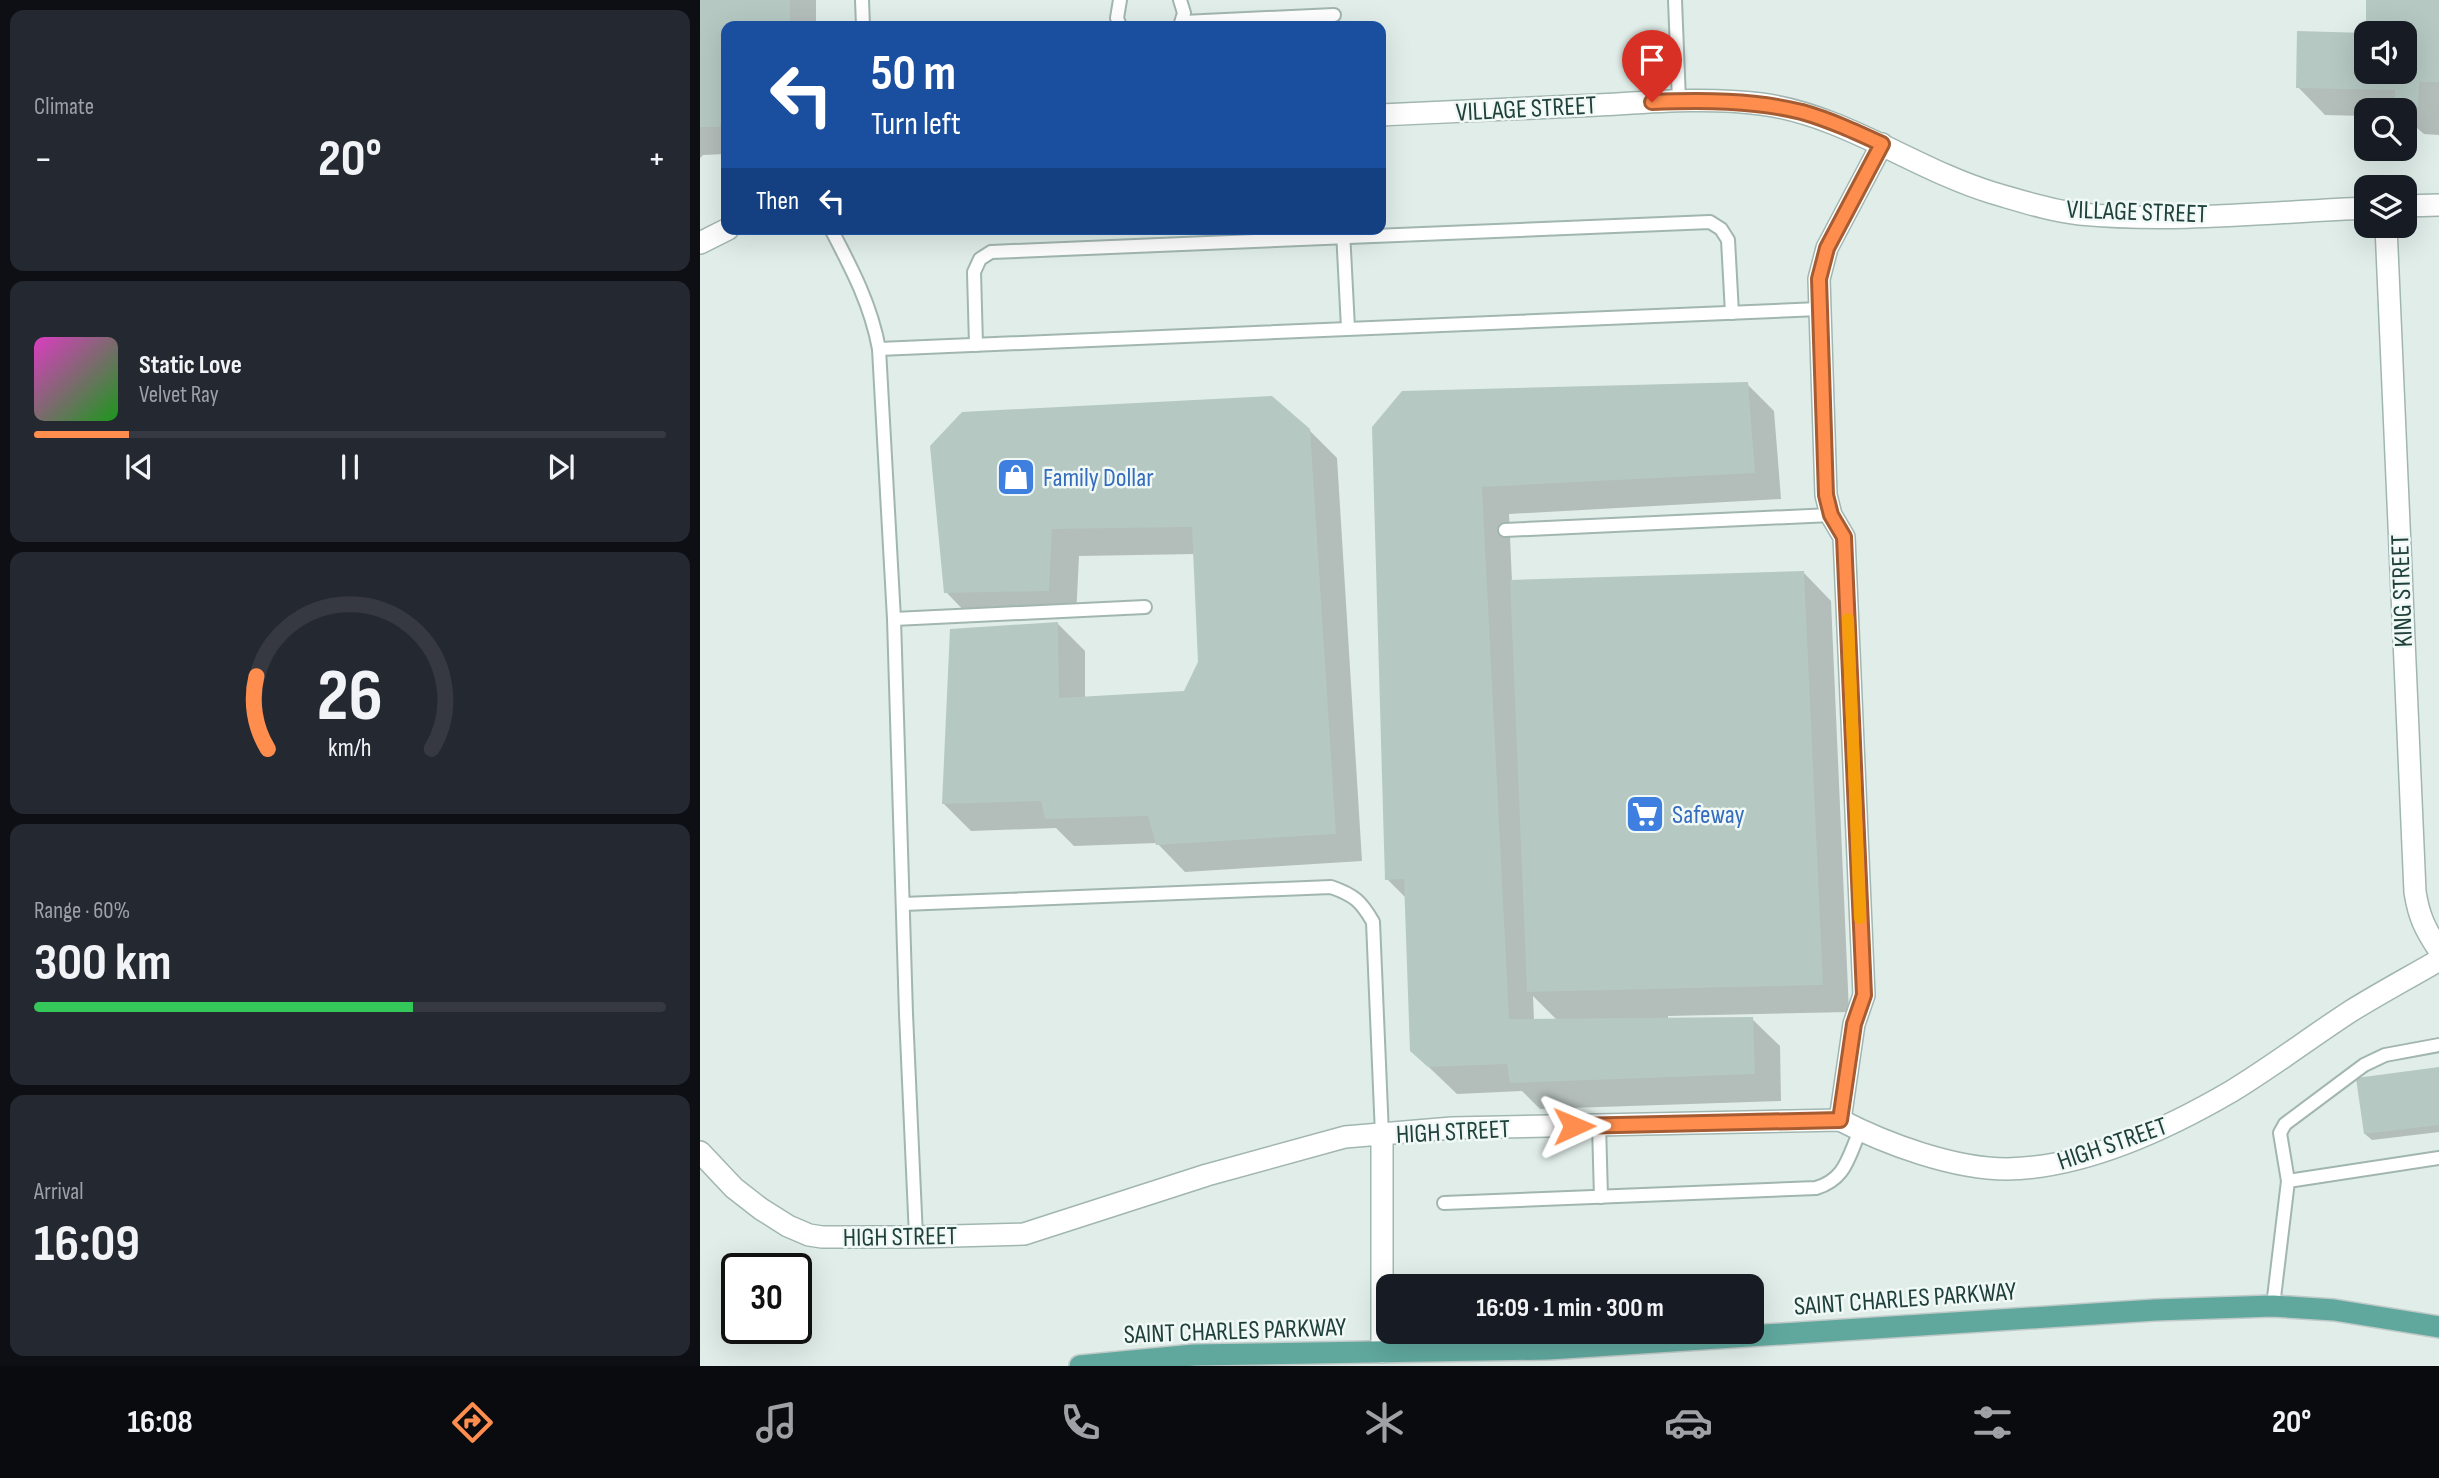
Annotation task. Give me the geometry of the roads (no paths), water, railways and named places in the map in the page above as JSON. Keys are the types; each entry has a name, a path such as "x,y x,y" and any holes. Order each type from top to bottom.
{"main road":[{"name":"SAINT CHARLES PARKWAY","path":"1080,1366 1194,1355 1548,1349 2155,1310 2273,1306 2334,1310 2439,1327"}],"street":[{"name":"VILLAGE STREET","path":"1386,115 1679,101 1761,104 1802,112 1834,123 1989,191 2078,214 2162,217 2354,209"},
{"path":"1840,1120 1854,1024 1864,995 1844,537 1831,515 1826,495 1819,279 1827,248 1882,144"},
{"path":"2417,206 2439,205"},
{"path":"700,243 721,232"},
{"name":"KING STREET","path":"2387,238 2415,892 2418,914 2439,950"},
{"name":"HIGH STREET","path":"700,1152 734,1188 761,1209 788,1226 821,1237 1024,1234 1220,1172 1345,1137 1452,1128 1840,1120 1860,1131 1931,1156 1972,1166 2006,1169 2046,1166 2081,1158 2173,1123 2232,1091 2352,1011 2439,960"},
{"path":"1382,1135 1382,1352"}],"lane":[{"path":"862,0 863,21"},
{"path":"1118,21 1119,0"},
{"path":"1180,0 1184,13 1182,21"},
{"path":"1675,0 1679,101"},
{"path":"1232,21 1334,15"},
{"path":"1386,232 1710,222 1721,229 1728,240 1732,313"},
{"path":"834,235 859,282 874,320 879,349 894,619 916,1237"},
{"path":"976,345 974,272 980,259 991,252 1307,235"},
{"path":"1344,235 1348,328"},
{"path":"879,349 1819,310"},
{"path":"1505,530 1831,515"},
{"path":"894,619 1146,607"},
{"path":"903,904 1331,887 1349,893 1363,904 1373,922 1382,1135"},
{"path":"2273,1306 2288,1181 2280,1133 2285,1124 2364,1065 2385,1055 2439,1045"},
{"path":"1599,1125 1601,1197"},
{"path":"1444,1203 1816,1188 1831,1183 1840,1173 1860,1131"},
{"path":"2288,1181 2439,1158"}],"place":[{"name":"Family Dollar","path":"1016,477"},
{"name":"Safeway","path":"1645,814"}]}
